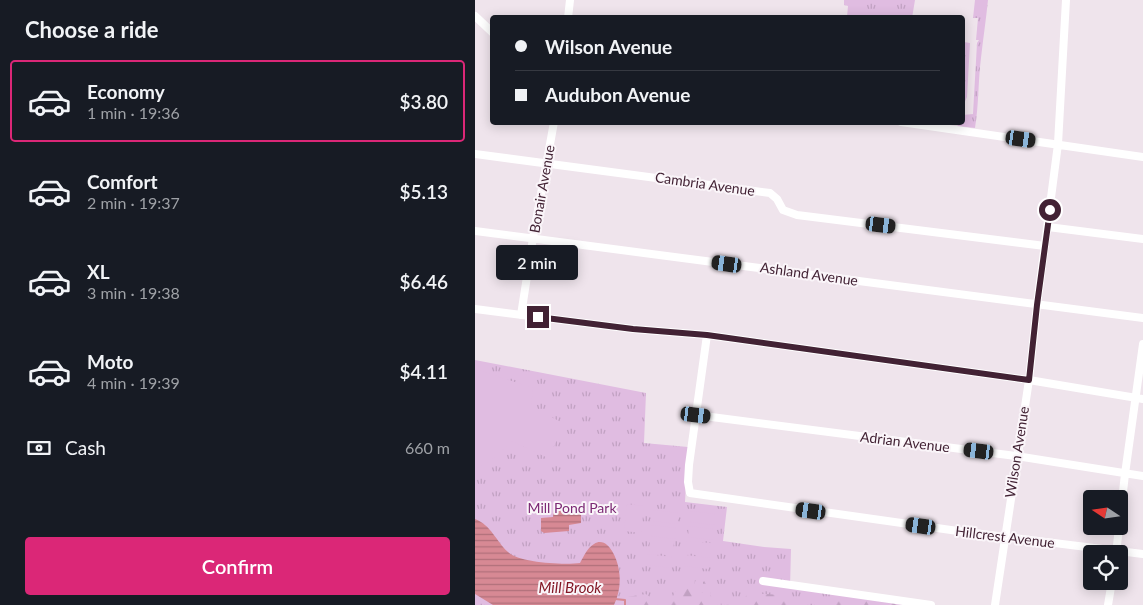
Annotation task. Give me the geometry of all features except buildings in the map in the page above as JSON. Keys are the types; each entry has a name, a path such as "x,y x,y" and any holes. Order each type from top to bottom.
{"street":[{"path":"568,15 570,0"},
{"name":"Wilson Avenue","path":"995,605 1029,380 1058,144 1066,0"},
{"path":"475,16 490,30"},
{"name":"Bonair Avenue","path":"521,314 553,125"},
{"path":"922,125 1143,157"},
{"name":"Cambria Avenue","path":"475,154 770,193 777,199 783,210 797,215 1045,246"},
{"path":"1048,227 1143,239"},
{"name":"Ashland Avenue","path":"475,230 1143,318"},
{"path":"475,309 633,329 707,335 1029,380 1140,398"},
{"path":"696,415 707,335"},
{"path":"1117,545 1125,474 1140,398 1143,344"},
{"name":"Adrian Avenue","path":"696,415 1017,456 1143,476"},
{"name":"Hillcrest Avenue","path":"696,415 688,482 690,493 720,499 1083,548"},
{"name":"Hillcrest Avenue","path":"1128,553 1143,554"},
{"path":"763,581 931,605"},
{"path":"1108,605 1110,590"}],"green space":[{"path":"844,0 915,0 912,15 847,15 848,6 844,5"},
{"path":"975,0 988,0 975,128 957,125 965,125 965,115 973,114 977,43 979,40 976,40 978,18 973,18"},
{"path":"965,42 970,43 967,97 965,102"},
{"name":"Mill Pond Park","path":"475,360 646,393 644,443 688,447 685,502 727,507 723,541 791,549 790,588 910,605 475,605"},
{"path":"475,369 533,388 531,407 565,424 548,458 511,441 496,457 477,468 475,477"},
{"path":"627,504 644,506 641,533 624,531"},
{"path":"654,510 678,513 677,524 653,521"},
{"path":"691,511 715,514 714,525 690,522"},
{"path":"652,525 676,528 675,539 651,536"},
{"path":"689,526 713,529 712,540 688,537"},
{"path":"650,540 674,542 673,553 649,551"},
{"path":"687,541 711,543 710,554 686,552"},
{"path":"648,554 672,557 671,568 647,565"},
{"path":"686,555 710,558 708,569 684,566"},
{"path":"683,576 693,576 695,578 694,596 703,592 703,582 709,578 712,604 730,605 658,605 660,598 673,596"},
{"path":"750,593 781,595 787,605 735,605"},
{"path":"646,594 658,605 623,605 627,597"},
{"path":"850,596 910,605 824,605"}],"water":[{"path":"554,509 581,509 581,523 569,525 569,531 544,533 541,531 541,518 553,517"},
{"path":"475,519 489,529 508,552 514,556 531,561 564,564 580,563 586,552 594,544 604,543 614,555 619,571 619,588 614,605 493,605 475,594"}],"waterway":[{"name":"Mill Brook","path":"615,599 625,600 625,605"}],"route":[{"path":"538,317 633,329 707,335 1029,380 1050,210"}]}
